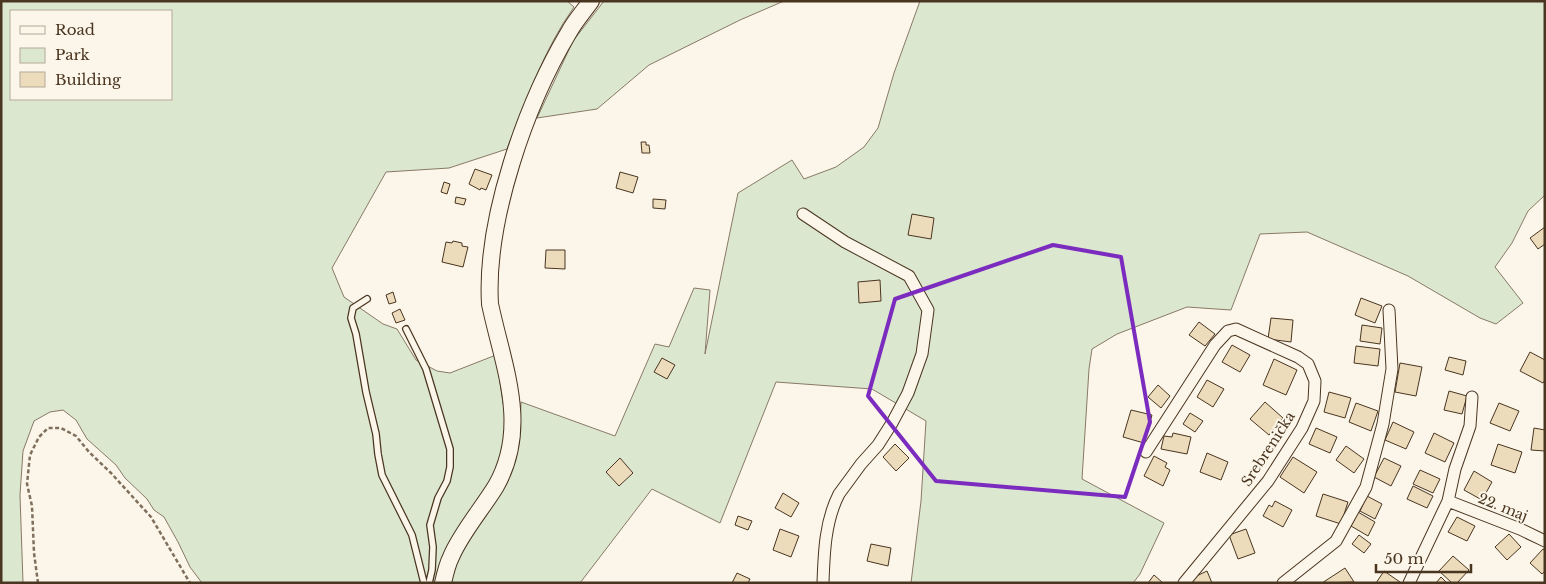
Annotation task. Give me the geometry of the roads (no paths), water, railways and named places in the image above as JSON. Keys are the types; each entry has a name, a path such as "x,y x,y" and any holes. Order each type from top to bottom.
{"main road":[{"path":"443,583 455,548 497,484 510,452 512,401 490,304 489,289 490,259 503,196 519,140 537,95 569,31 591,1"}],"street":[{"path":"803,214 845,242 909,276 928,310 922,354 908,393 887,431 861,464 834,505 829,518 823,583"},
{"path":"1283,583 1336,541 1366,487 1383,424 1392,369 1389,310"},
{"name":"Srebrenička","path":"1146,452 1215,345 1228,330 1236,329 1298,357 1308,364 1313,373 1315,381 1314,401 1302,428 1268,481 1184,583"},
{"path":"1409,583 1448,501 1470,426 1472,397"},
{"name":"22. maj","path":"1448,501 1520,529 1545,541"}],"lane":[{"path":"366,299 352,308 351,318 356,334 366,392 376,434 382,475 412,535 424,583"},
{"path":"406,329 426,369 450,449 450,467 447,481 438,498 430,525 433,547 432,570 429,583"}]}
